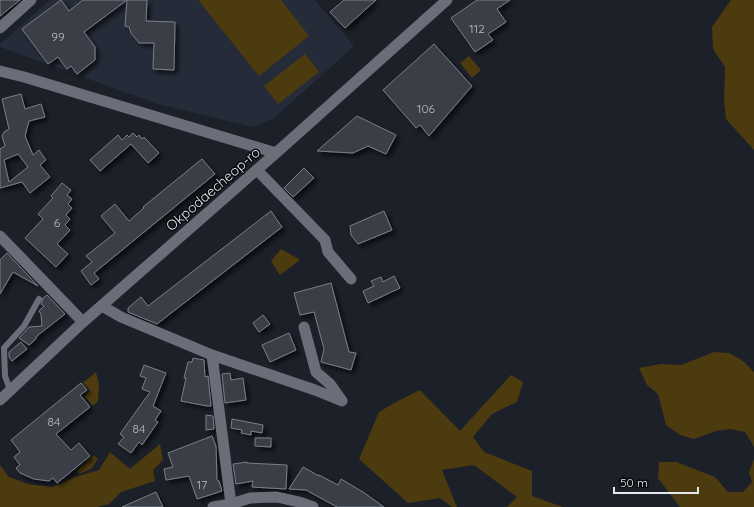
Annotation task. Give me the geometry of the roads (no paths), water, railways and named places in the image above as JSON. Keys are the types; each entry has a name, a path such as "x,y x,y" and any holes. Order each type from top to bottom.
{"street":[{"path":"0,28 31,0"},
{"name":"Okpodaecheop-ro","path":"0,400 83,322 276,154 447,0"},
{"path":"0,71 276,154"},
{"path":"257,170 326,240 328,252 351,279"},
{"path":"2,242 83,322"},
{"path":"102,306 121,316 212,355 315,390 342,401 330,384 316,372 304,326"},
{"path":"212,355 232,506"},
{"path":"213,507 232,506 250,498 277,497 313,507"}],"lane":[{"path":"10,390 5,376 2,347 24,326 38,299"}]}
